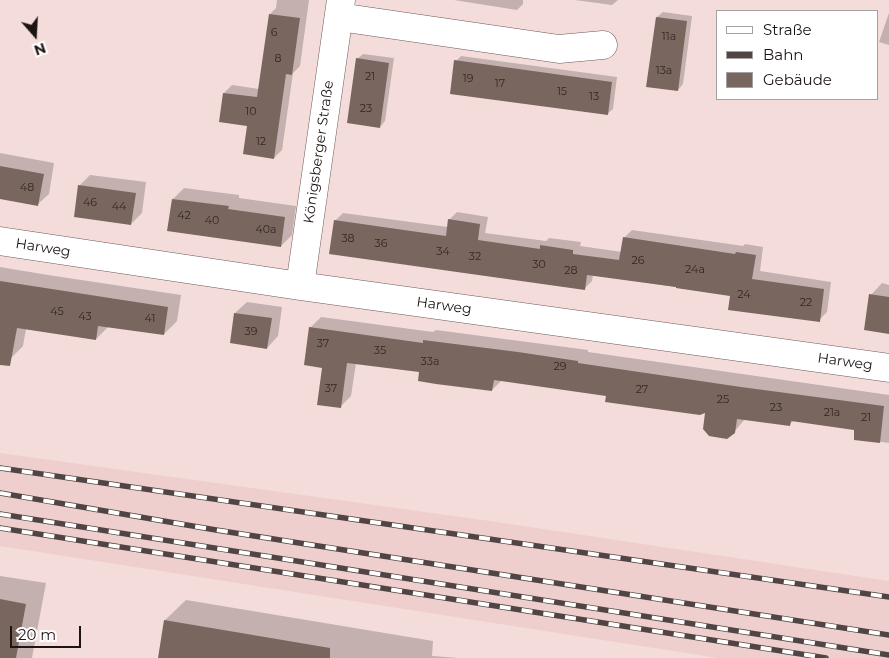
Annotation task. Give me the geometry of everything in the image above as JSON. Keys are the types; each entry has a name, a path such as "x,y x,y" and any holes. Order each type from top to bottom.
{"street":[{"name":"Königsberger Straße","path":"300,286 340,8 559,49 603,45"},
{"name":"Harweg","path":"0,241 300,286 889,368"}],"shaded area":[{"path":"0,453 490,521 889,581 889,658 718,658 0,546"}],"building":[{"path":"269,14 300,18 292,75 286,74 274,159 243,154 247,126 219,122 223,93 257,97"},
{"path":"656,17 687,21 678,91 646,87"},
{"path":"356,58 389,63 380,128 347,123"},
{"path":"454,60 612,82 608,115 450,94"},
{"path":"0,166 44,174 38,206 0,199"},
{"path":"78,185 136,193 131,225 74,217"},
{"path":"172,199 229,206 228,209 285,217 281,247 167,231"},
{"path":"448,219 480,224 478,240 540,249 540,245 573,250 573,254 619,260 623,237 735,254 736,252 756,255 752,279 824,289 820,322 728,310 730,296 676,287 587,275 585,290 329,254 334,220 446,236"},
{"path":"0,281 168,307 164,335 98,326 96,340 17,328 10,366 0,365"},
{"path":"869,294 889,297 889,334 864,330"},
{"path":"234,313 272,318 267,349 230,343"},
{"path":"309,327 423,343 423,340 518,352 578,361 578,363 884,406 880,443 854,440 854,430 791,421 790,426 737,419 735,433 727,439 709,436 703,429 705,413 700,415 605,402 606,396 494,380 492,391 436,384 418,381 419,372 347,363 341,408 317,405 322,368 304,365"},
{"path":"0,599 26,604 16,658 0,658"},
{"path":"164,620 330,648 330,658 158,658"}],"railway":[{"path":"0,468 889,597"},
{"path":"0,493 216,530 889,635"},
{"path":"0,514 889,655"},
{"path":"0,528 826,658"}]}
